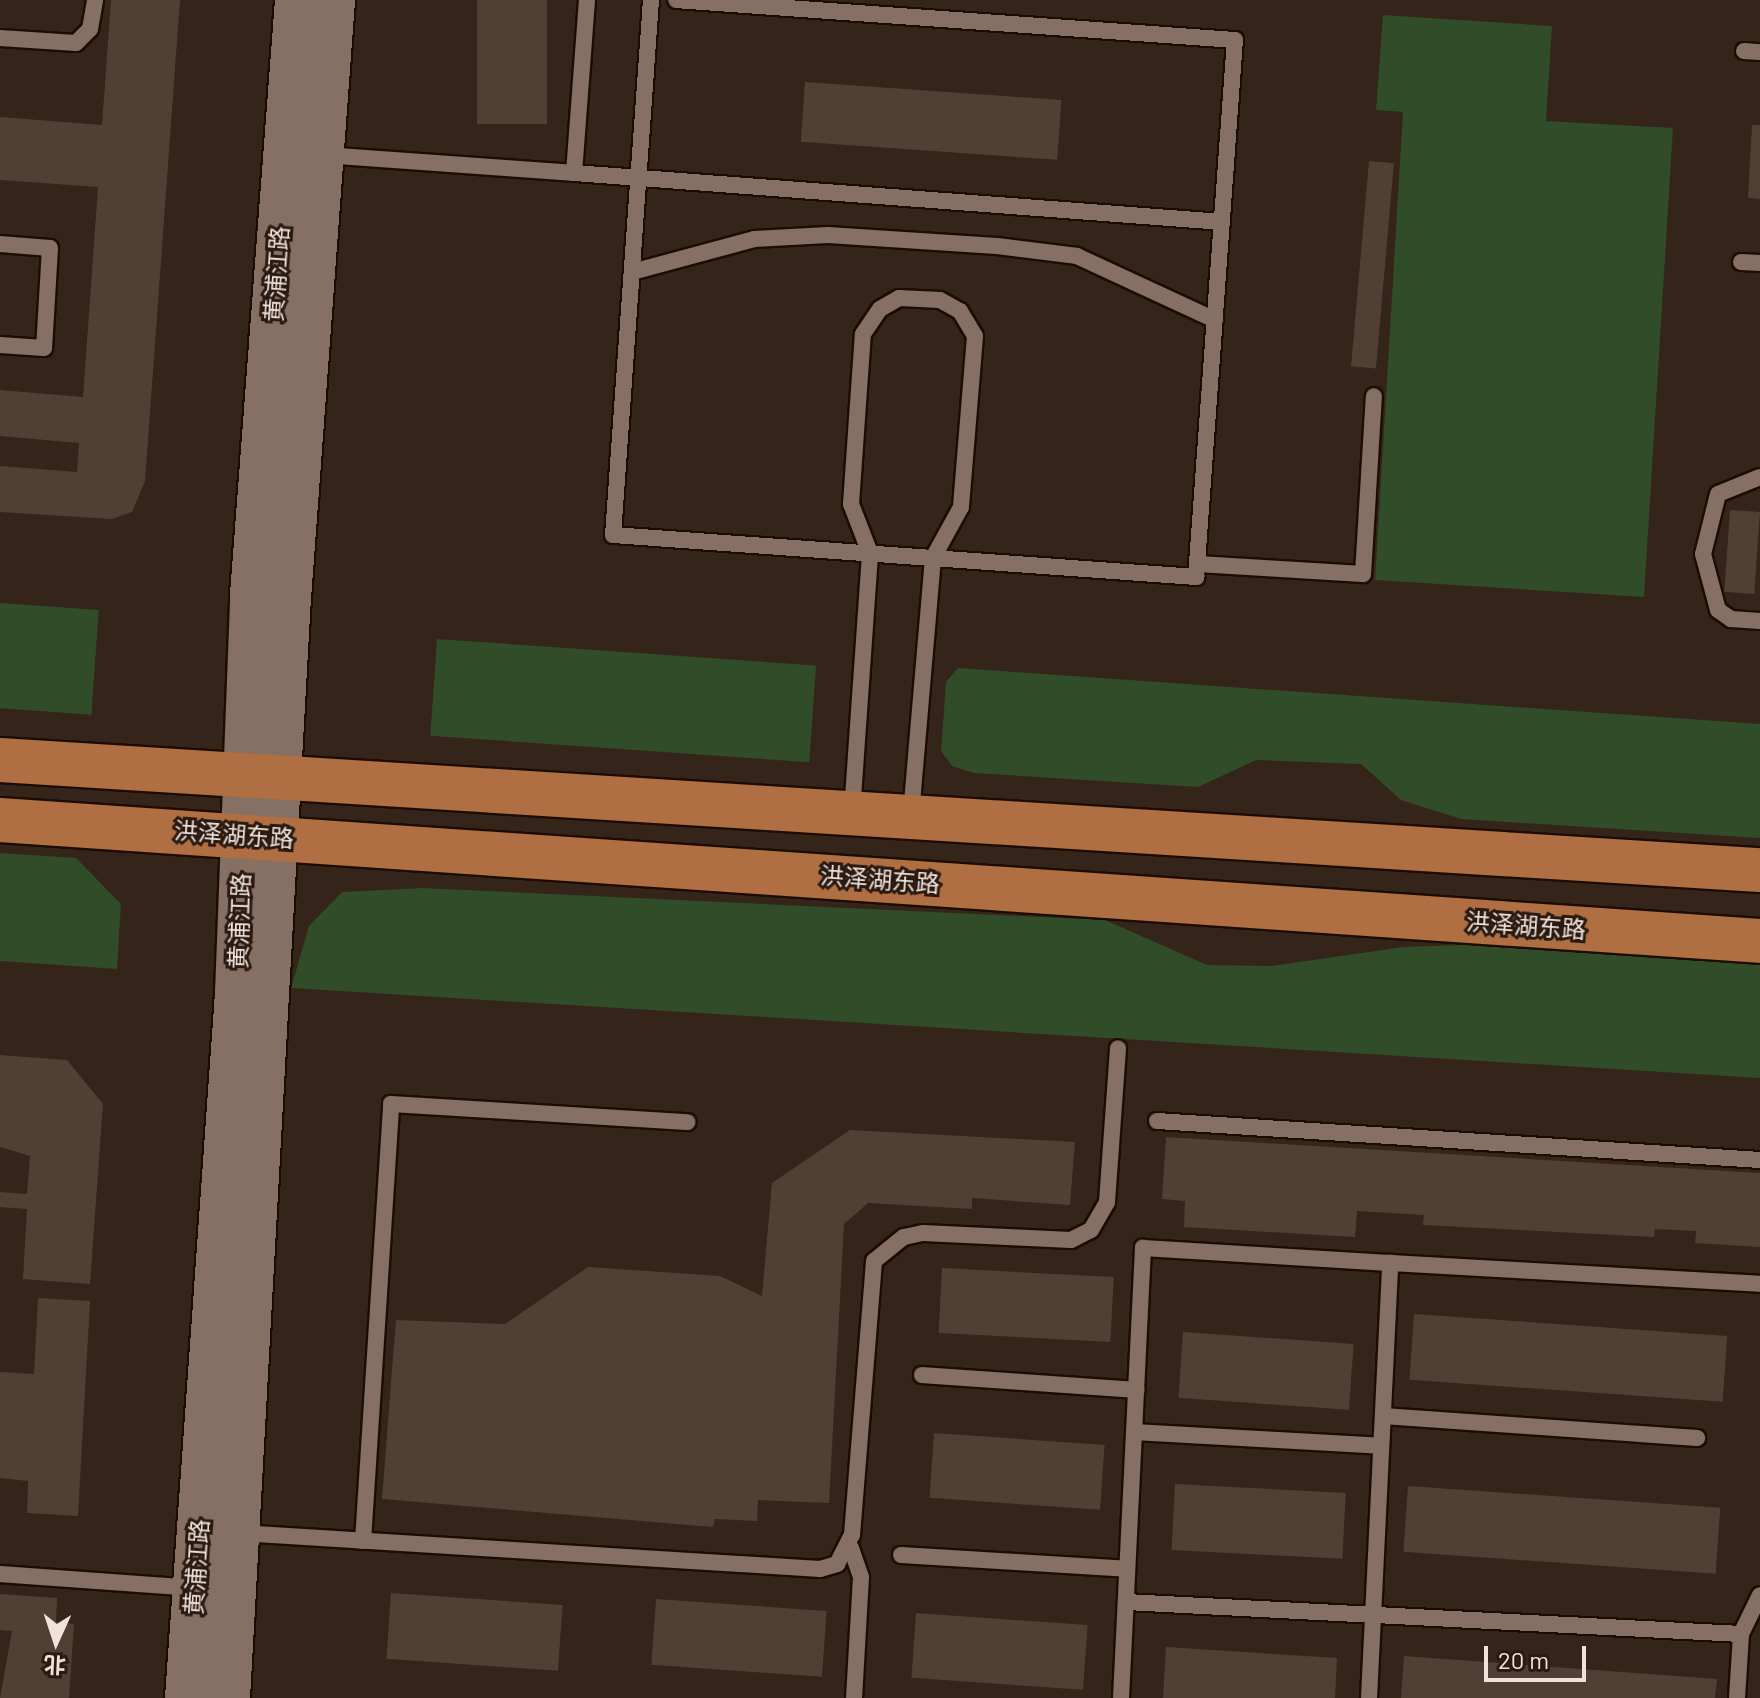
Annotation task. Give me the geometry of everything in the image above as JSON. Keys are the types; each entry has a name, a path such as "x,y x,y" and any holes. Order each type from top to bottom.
{"main road":[{"path":"0,760 1760,870"},
{"name":"洪泽湖东路","path":"0,820 1760,941"}],"street":[{"name":"黄浦江路","path":"187,1698 215,1589 238,1533 262,777 304,153 297,0"},
{"name":"黄浦江路","path":"304,153 333,0"},
{"name":"黄浦江路","path":"228,1698 215,1589 260,836"}],"lane":[{"path":"0,38 76,43 90,29 95,0"},
{"path":"574,173 587,0"},
{"path":"651,0 613,535 1196,577 1235,40 676,0"},
{"path":"304,153 1222,222"},
{"path":"632,272 754,239 828,235 997,246 1077,256 1215,320"},
{"path":"0,244 50,248 44,348 0,345"},
{"path":"1741,262 1760,263"},
{"path":"852,814 870,553 851,504 863,334 880,309 899,298 940,300 960,311 975,336 961,507 933,558 911,817"},
{"path":"1198,564 1363,574 1374,396"},
{"path":"1760,477 1718,494 1703,554 1718,610 1731,619 1760,621"},
{"path":"854,1698 861,1577 851,1548 874,1261 904,1237 923,1233 1071,1240 1091,1230 1107,1202 1118,1048"},
{"path":"363,1541 391,1104 687,1122"},
{"path":"1157,1121 1760,1160"},
{"path":"1121,1698 1143,1248 1760,1284"},
{"path":"1369,1698 1390,1263"},
{"path":"922,1375 1136,1390"},
{"path":"1383,1416 1697,1438"},
{"path":"1134,1432 1381,1446"},
{"path":"238,1533 820,1569 837,1564 851,1548"},
{"path":"901,1555 1127,1569"},
{"path":"0,1574 215,1589"},
{"path":"1737,1698 1741,1634 1760,1595"},
{"path":"1126,1602 1741,1634"}],"green space":[{"path":"1383,15 1552,26 1546,121 1673,128 1644,597 1375,580 1403,112 1376,110"},
{"path":"0,603 99,610 91,715 0,708"},
{"path":"437,639 816,666 809,762 430,736"},
{"path":"958,668 1760,724 1760,838 1461,819 1401,800 1361,764 1256,760 1198,787 974,773 952,766 941,751 946,682"},
{"path":"0,853 76,858 121,904 117,969 0,961"},
{"path":"423,888 1105,920 1207,965 1272,966 1403,947 1492,944 1760,963 1760,1078 291,988 309,926 342,892"}],"building":[{"path":"111,0 180,0 145,481 132,512 112,519 0,512 0,466 77,472 79,443 0,436 0,390 83,397 98,187 0,180 0,117 102,125"},
{"path":"477,0 547,0 547,124 477,124"},
{"path":"805,82 1061,100 1057,160 801,142"},
{"path":"1752,125 1760,125 1760,199 1748,198"},
{"path":"1369,161 1394,163 1376,368 1351,366"},
{"path":"1730,510 1760,512 1754,594 1724,592"},
{"path":"0,1055 67,1060 103,1104 90,1284 23,1279 27,1209 0,1207 0,1192 27,1194 30,1156 0,1147"},
{"path":"850,1130 1075,1142 1070,1205 972,1198 972,1209 868,1203 844,1224 829,1503 758,1500 757,1521 715,1519 713,1527 382,1499 396,1320 505,1324 588,1267 720,1276 762,1296 772,1183"},
{"path":"1166,1137 1760,1173 1760,1247 1695,1243 1696,1231 1655,1229 1654,1237 1423,1225 1424,1215 1357,1211 1355,1237 1184,1227 1185,1201 1162,1199"},
{"path":"942,1268 1114,1277 1110,1342 939,1333"},
{"path":"38,1298 90,1301 78,1516 27,1513 28,1481 0,1478 0,1372 34,1374"},
{"path":"1414,1314 1727,1336 1723,1402 1409,1380"},
{"path":"1183,1332 1354,1344 1349,1410 1178,1398"},
{"path":"934,1433 1105,1445 1100,1510 929,1498"},
{"path":"1175,1484 1346,1493 1342,1559 1172,1550"},
{"path":"1408,1486 1720,1508 1716,1574 1403,1552"},
{"path":"391,1593 563,1605 558,1671 386,1659"},
{"path":"0,1594 57,1598 56,1622 74,1624 69,1698 0,1698 12,1631 0,1630"},
{"path":"656,1599 827,1611 822,1677 651,1665"},
{"path":"916,1613 1088,1625 1083,1690 911,1678"},
{"path":"1166,1647 1337,1658 1335,1698 1163,1698"},
{"path":"1404,1656 1717,1679 1715,1698 1401,1698"}]}
